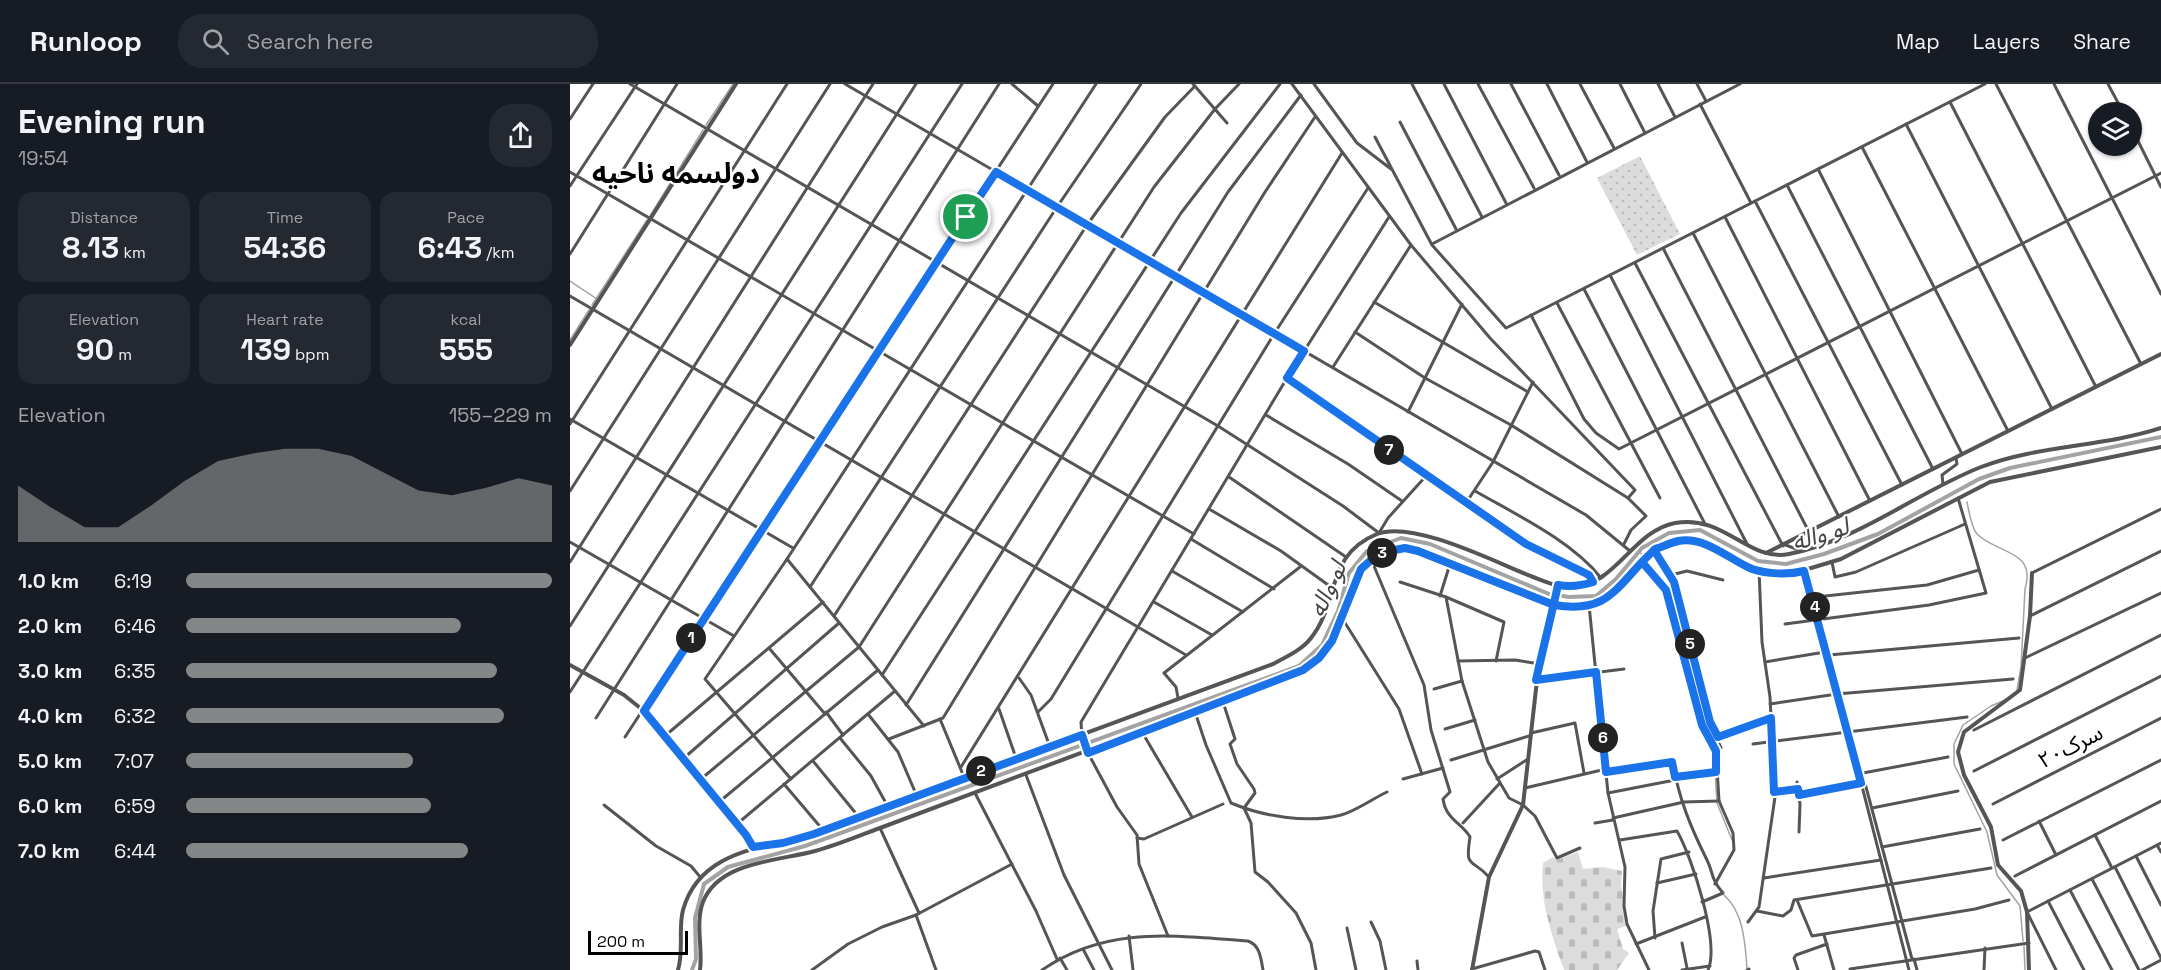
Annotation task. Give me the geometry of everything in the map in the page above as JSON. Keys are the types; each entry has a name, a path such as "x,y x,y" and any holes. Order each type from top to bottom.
{"street":[{"path":"570,119 593,84"},
{"path":"630,84 636,85 708,130 1185,406 1343,506 1379,533"},
{"path":"570,254 677,84"},
{"path":"570,345 736,84"},
{"path":"787,84 571,421 793,548"},
{"path":"570,491 830,84"},
{"path":"845,84 1586,515 1630,551"},
{"path":"570,562 873,84"},
{"path":"570,626 916,84"},
{"path":"570,692 962,84"},
{"path":"596,718 999,84"},
{"path":"1012,84 1038,106"},
{"path":"625,737 1053,84"},
{"path":"790,779 705,679 787,559 1096,84"},
{"path":"810,587 1057,207 1141,84"},
{"path":"701,779 859,647 1154,188 1215,109 1239,84"},
{"path":"882,675 1181,213 1281,84"},
{"path":"1292,84 1411,245 1533,382 1635,490 1628,498"},
{"path":"1314,84 1357,143 1392,170"},
{"path":"1412,84 1482,217"},
{"path":"1444,84 1506,203"},
{"path":"1478,84 1534,189"},
{"path":"1511,84 1560,176"},
{"path":"1546,84 1588,162"},
{"path":"1580,84 1614,148"},
{"path":"1620,84 1645,133"},
{"path":"1658,84 1675,117"},
{"path":"1697,84 1706,101"},
{"path":"1432,244 1506,203 1740,84"},
{"path":"1375,137 1432,244 1506,328 1985,84"},
{"path":"1996,84 2141,364"},
{"path":"2054,84 2161,294"},
{"path":"2108,84 2118,102"},
{"path":"570,186 636,85"},
{"path":"834,616 1087,225 1165,117 1194,85 1227,123"},
{"path":"906,705 1228,192 1301,95"},
{"path":"1950,102 2096,387"},
{"path":"1700,104 1829,342 1902,486"},
{"path":"889,739 940,719 1203,293 1315,117"},
{"path":"1400,122 1456,230"},
{"path":"1906,124 2052,409"},
{"path":"1862,147 2008,431"},
{"path":"2142,149 2161,187"},
{"path":"961,767 1342,153"},
{"path":"1818,169 1963,455"},
{"path":"570,172 1194,534"},
{"path":"1532,315 1590,426 1619,449 2161,173"},
{"path":"1787,185 1933,470"},
{"path":"1038,712 1051,699 1274,334 1368,188"},
{"path":"1168,936 1139,864 1137,837 1117,807 1087,751 1082,736 1081,722 1287,378 1389,217"},
{"path":"1725,217 1870,502"},
{"path":"1693,233 1840,518"},
{"path":"1333,368 1411,245"},
{"path":"1663,248 1809,533"},
{"path":"1635,263 1784,545 1800,551"},
{"path":"1610,275 1747,544"},
{"path":"1584,289 1704,522"},
{"path":"570,296 1186,655"},
{"path":"1374,302 1528,392"},
{"path":"1557,303 1660,498"},
{"path":"1408,412 1462,304"},
{"path":"1355,332 1425,378 1511,425 1628,498 1646,516 1631,530 1624,544"},
{"path":"1765,554 2161,354"},
{"path":"1287,378 1466,504 1526,544 1589,575 1593,582"},
{"path":"1466,504 1494,462 1533,382"},
{"path":"1266,415 1348,464 1402,501"},
{"path":"678,970 682,955 683,913 690,894 701,878 719,861 753,847 783,843 823,830 1273,664 1297,651 1317,630 1331,587 1346,557 1359,544 1379,533 1400,530 1422,533 1558,587 1573,587 1601,578 1653,531 1673,524 1704,522 1770,556 1800,551 1838,540 1979,468 2006,459 2161,428"},
{"path":"700,970 702,903 710,888 724,877 742,868 816,851 1026,776 1303,670 1319,658 1332,641 1361,569 1379,553 1405,548 1569,608 1605,601 1654,550 1678,541 1694,541 1759,570 1775,573 1806,570 1832,562 1903,529 1990,482 2161,447"},
{"path":"1944,486 1941,475 1957,464 1956,458"},
{"path":"1379,533 1402,501 1426,476"},
{"path":"1229,477 1346,557"},
{"path":"1475,491 1538,528 1586,561 1601,578"},
{"path":"1785,624 1929,605 1986,593 1958,498"},
{"path":"1209,509 1281,551 1300,567 1331,587"},
{"path":"2056,970 2027,912 2021,891 1998,865 1991,827 1964,776 1958,752 1964,732 2020,690 2030,616 2032,573 2161,509"},
{"path":"1832,562 1835,577 1856,572 1965,524"},
{"path":"1191,539 1274,589"},
{"path":"570,542 734,636"},
{"path":"1654,550 1671,574 1710,722 1721,748"},
{"path":"2030,616 2161,551"},
{"path":"787,559 924,726"},
{"path":"1371,559 1424,685 1431,730 1450,792 1443,799 1444,804 1456,825 1470,837 1467,854 1470,862 1489,878"},
{"path":"1642,562 1666,590 1702,725 1716,751 1719,801 1733,833 1734,850 1715,884"},
{"path":"1440,596 1450,564"},
{"path":"1178,700 1176,687 1164,673 1300,567"},
{"path":"1748,922 1757,911 1774,792 1771,718 1759,570"},
{"path":"1806,570 1816,597 1828,654 1909,970"},
{"path":"1806,570 1821,618"},
{"path":"1816,597 1927,585 1979,570"},
{"path":"1172,571 1243,612"},
{"path":"1671,574 1687,571 1723,580"},
{"path":"1400,582 1446,597 1504,622 1496,661"},
{"path":"1545,970 1539,952 1535,951 1472,969 1489,878 1523,805 1536,680 1558,587"},
{"path":"2025,658 2161,593"},
{"path":"1446,597 1462,681 1496,780 1509,798 1523,805 1535,816 1557,858 1580,848"},
{"path":"1154,601 1212,635"},
{"path":"666,735 823,602"},
{"path":"1589,605 1608,793 1625,867 1624,906 1627,924 1649,970"},
{"path":"1342,618 1399,709 1422,774"},
{"path":"684,758 840,623"},
{"path":"1974,730 2161,635"},
{"path":"1765,662 1828,654 2019,638"},
{"path":"769,648 825,713 871,776 887,805"},
{"path":"1458,662 1496,661 1540,664"},
{"path":"570,665 615,690 644,711 666,735 753,847"},
{"path":"1536,680 1624,669"},
{"path":"719,802 878,670"},
{"path":"1974,771 2161,676"},
{"path":"1018,677 1031,695 1050,747"},
{"path":"1770,704 1839,694 2013,679"},
{"path":"1434,689 1462,681"},
{"path":"737,824 895,691"},
{"path":"1223,702 1233,729 1234,739 1230,744 1232,753 1255,793 1244,808"},
{"path":"999,709 1016,758"},
{"path":"1195,712 1231,803 1282,818 1335,816 1387,792"},
{"path":"868,714 889,739 905,766 916,794"},
{"path":"1753,744 1967,717"},
{"path":"1718,737 1771,718"},
{"name":"سرک۲۰","path":"1993,804 2161,718"},
{"path":"940,719 964,777"},
{"path":"1445,729 1475,720"},
{"path":"1451,760 1529,734 1575,723 1584,773"},
{"path":"1142,732 1192,817"},
{"path":"1849,732 1863,773 1917,970"},
{"path":"1863,773 1948,757"},
{"path":"1496,780 1528,759"},
{"path":"813,760 858,816"},
{"path":"2003,840 2161,760"},
{"path":"1525,788 1584,773 1672,762 1681,803 1715,884 1723,893 1702,902"},
{"path":"1403,779 1443,768"},
{"path":"1608,793 1675,778 1716,772"},
{"path":"1026,776 1054,853 1097,944 1112,970"},
{"path":"1797,782 1799,832"},
{"path":"1799,795 1861,783"},
{"path":"784,784 823,830"},
{"path":"1463,823 1499,784"},
{"path":"1774,792 1798,789"},
{"path":"1872,808 1958,791"},
{"path":"975,793 1059,959 1067,970"},
{"path":"1595,823 1681,803 1719,801"},
{"path":"2014,876 2161,801"},
{"path":"1137,837 1144,839 1223,804"},
{"path":"604,805 656,846 691,866 701,878"},
{"path":"1244,808 1251,823 1255,872 1296,912 1311,943 1316,970"},
{"path":"2039,821 2056,855"},
{"path":"880,828 917,914 936,970"},
{"path":"1882,847 1980,829"},
{"path":"1620,840 1677,831 1689,852 1710,941 1709,968 1682,970"},
{"path":"2092,879 2140,970 2161,959 2095,835"},
{"path":"2027,912 2159,844 2161,852"},
{"path":"1655,938 1653,911 1661,859 1689,852"},
{"path":"2136,856 2161,904"},
{"path":"1763,879 1881,860"},
{"path":"812,970 856,940 917,914 1012,864"},
{"path":"1757,911 1783,916 1797,900 1990,868"},
{"path":"1657,882 1696,874"},
{"path":"2070,890 2112,970"},
{"path":"1797,900 1812,936 1975,909 2009,900"},
{"path":"2048,901 2084,970"},
{"path":"2027,912 2029,970"},
{"path":"1636,944 1705,917"},
{"path":"1371,922 1380,941 1386,970"},
{"path":"1347,928 1356,970"},
{"path":"1824,935 1834,970"},
{"path":"1129,936 1133,970"},
{"path":"1042,970 1059,959 1097,944 1129,936 1168,936 1248,940 1260,953 1263,970"},
{"path":"1682,943 1688,969"},
{"path":"1850,969 1985,947 2029,943"},
{"path":"1798,970 1794,958 1796,955 1827,944"},
{"path":"1984,970 1985,947"},
{"path":"1083,949 1094,970"},
{"path":"1417,961 1418,970"}],"green space":[{"path":"1640,156 1680,234 1637,255 1597,178"},
{"path":"1578,852 1583,869 1603,867 1622,871 1621,883 1626,926 1617,929 1623,949 1629,953 1617,970 1564,970 1555,944 1543,891 1543,863 1553,857 1557,860"}],"waterway":[{"path":"706,125 733,84"},
{"path":"650,216 703,130"},
{"path":"592,305 647,220"},
{"path":"570,281 597,299"},
{"path":"570,340 589,310"},
{"name":"لو واله","path":"692,970 696,959 695,918 704,884 728,867 805,846 1299,666 1322,645 1338,611 1349,573 1367,551 1401,538 1430,544 1549,594 1569,597 1596,596 1616,579 1642,548 1669,533 1700,530 1758,561 1786,564 1824,554 1878,534 1979,479 2010,468 2161,437"},
{"path":"1967,502 1977,534 1985,541 2013,554 2025,567 2027,576 2021,667 2017,690"},
{"name":"لو واله","path":"1638,553 1644,554"},
{"path":"2005,700 1991,706 1963,725 1954,744 1954,764 1987,832 1997,875 2020,906 2023,941"},
{"path":"1696,708 1701,726"},
{"path":"1710,744 1714,754 1717,803 1732,840"},
{"path":"1724,895 1731,902 1740,919 1747,968"},
{"path":"2024,946 2025,970"}],"district":[{"name":"دولسمه ناحیه","path":"676,173"}],"route":[{"path":"966,217 644,711 666,735 746,835 753,847 783,843 814,834 916,794 1082,735 1088,753 1280,681 1303,670 1319,658 1332,641 1361,569 1379,553 1405,548 1418,551 1554,605 1569,608 1605,601 1616,591 1642,562 1646,558 1654,550 1655,549 1678,541 1694,541 1716,549 1752,568 1775,573 1804,571 1861,783 1799,795 1798,789 1774,792 1771,718 1718,737 1710,722 1674,582 1654,550 1642,562 1655,574 1666,590 1694,687 1702,725 1716,751 1716,772 1675,777 1672,762 1606,772 1596,672 1536,680 1550,627 1554,605 1558,585 1573,587 1588,584 1593,582 1589,575 1526,544 1287,378 1304,351 996,172 966,217"}]}
